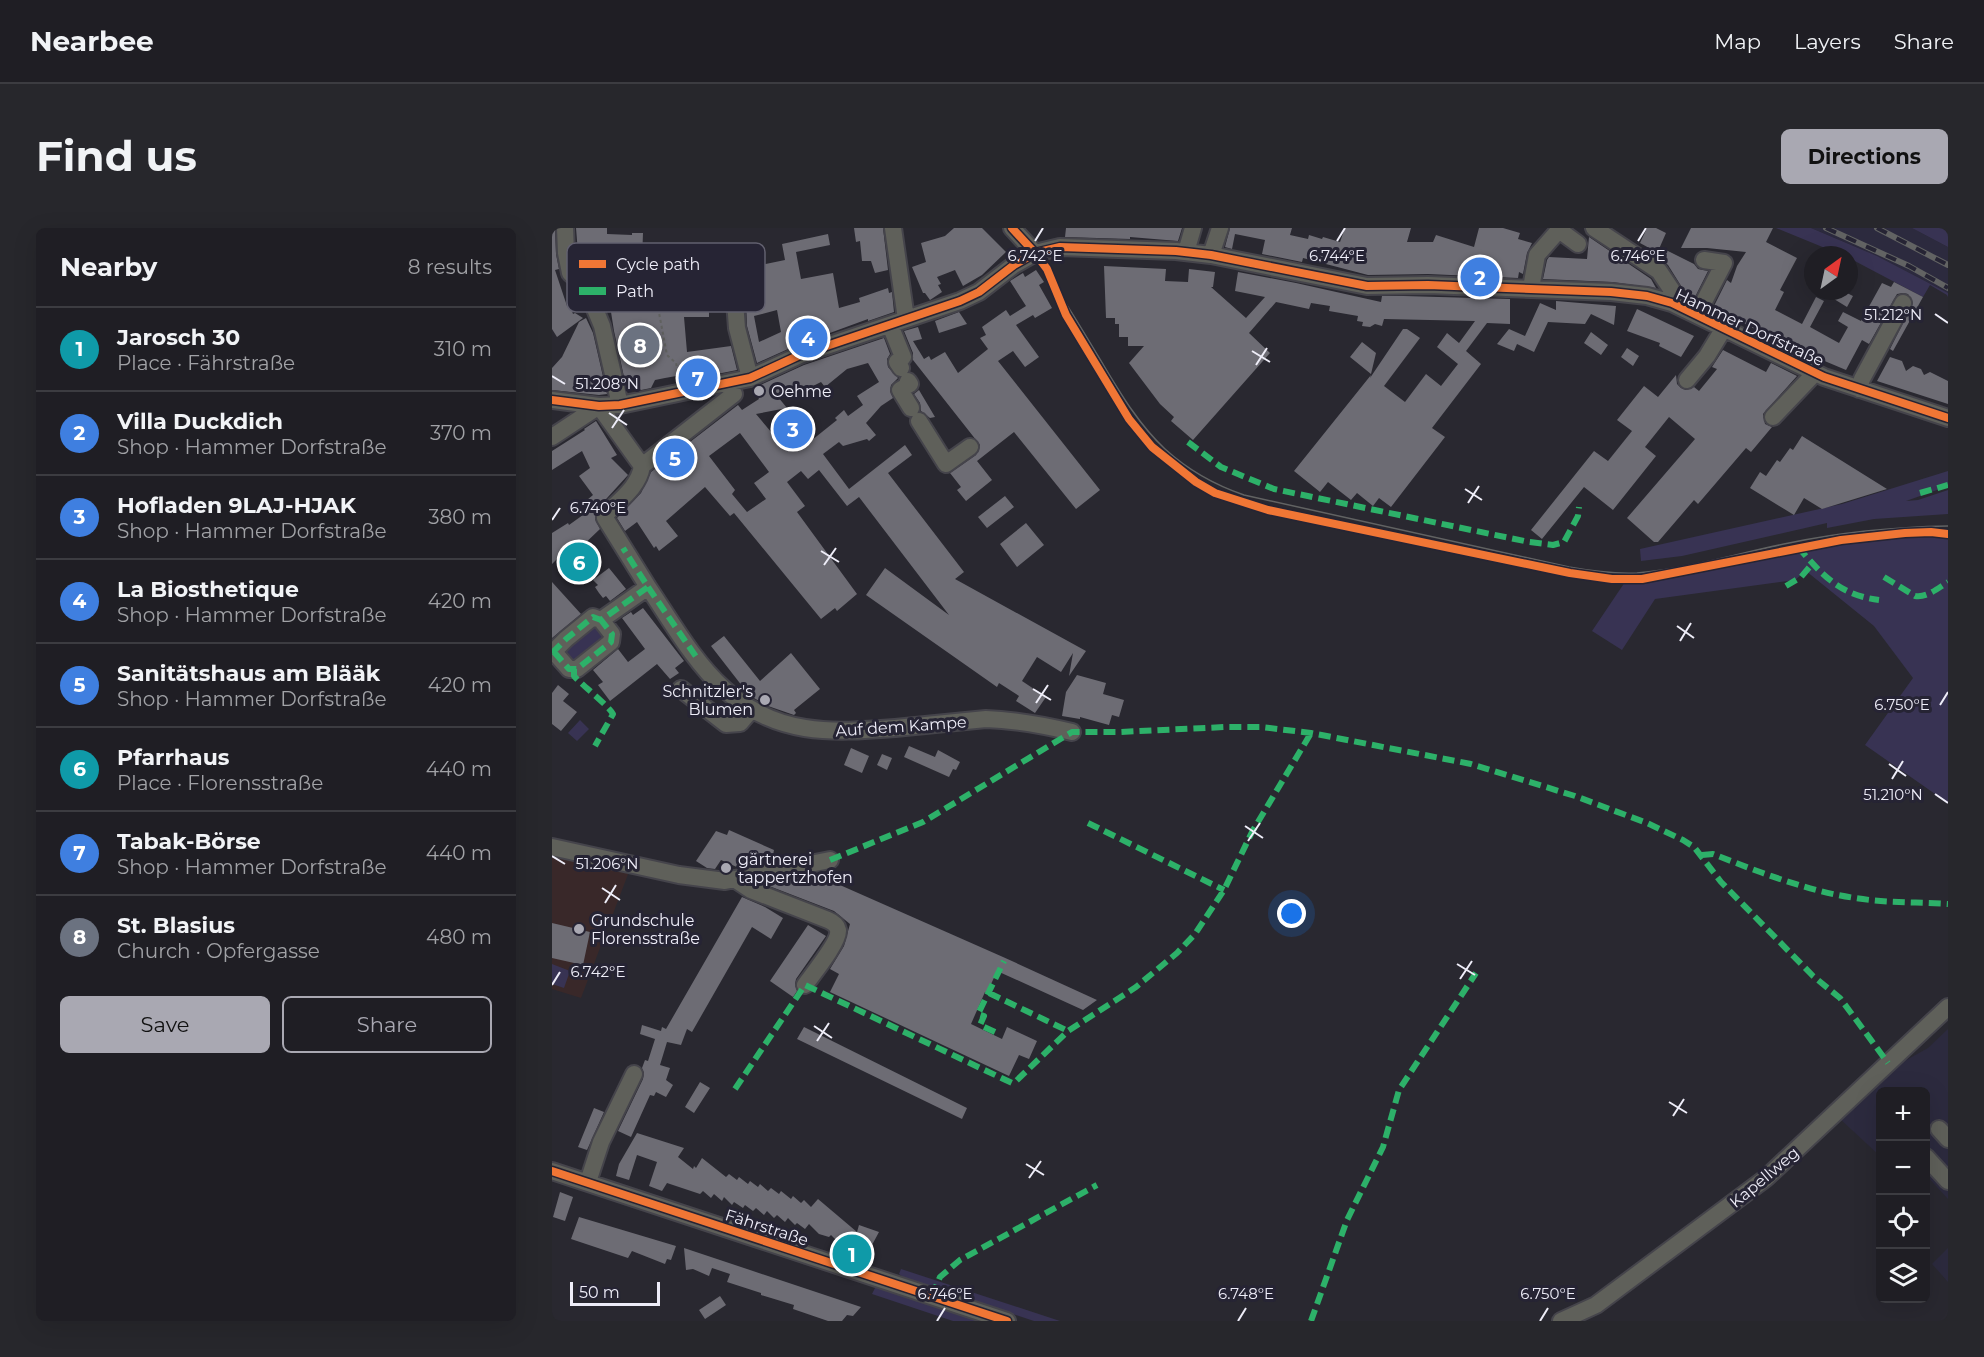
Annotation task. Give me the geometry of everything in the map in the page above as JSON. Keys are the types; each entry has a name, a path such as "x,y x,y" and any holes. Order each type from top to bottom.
{"street":[{"path":"565,228 567,258"},
{"path":"892,228 906,319"},
{"path":"1012,228 1035,253"},
{"path":"1182,228 1183,252"},
{"path":"1183,252 1192,228"},
{"path":"1211,255 1220,228"},
{"path":"1594,228 1659,271 1673,292 1672,303"},
{"path":"1531,288 1536,255 1560,230 1578,244"},
{"name":"Hammer Dorfstraße","path":"552,400 599,406 620,405 750,378 800,356 960,301 979,292 1014,265 1035,253 1060,247 1211,255 1366,286 1531,288 1647,296 1672,303 1815,373 1948,418"},
{"path":"1697,315 1724,263 1704,260"},
{"path":"1859,389 1862,379 1903,303"},
{"path":"596,312 602,326 620,405"},
{"path":"736,312 737,328 750,378"},
{"path":"890,325 903,357 897,362 910,384 900,390 946,464 970,447"},
{"path":"1687,380 1707,356 1724,328"},
{"path":"1773,417 1815,373"},
{"path":"552,437 599,406 642,466 734,394 729,384"},
{"name":"Auf dem Kampe","path":"642,466 637,483 606,514 606,521 648,587 706,670 722,688 752,709 788,725 837,732 986,719 1031,723 1072,732"},
{"path":"601,620 648,587"},
{"path":"593,618 601,620 612,634 611,642 577,669 569,669 553,652 593,618"},
{"path":"681,689 726,724 740,723 752,709"},
{"path":"552,847 679,875 725,881 830,860"},
{"path":"736,880 751,890 834,923 838,928 838,935 834,943 805,985"},
{"name":"Kapellweg","path":"1561,1321 1596,1305 1766,1178 1948,1007"},
{"path":"588,1182 601,1142 634,1074"},
{"path":"1930,1162 1948,1182"},
{"name":"Fährstraße","path":"552,1171 1008,1321"}],"path":[{"path":"659,312 667,355 676,363 681,393"}],"shaded area":[{"path":"1776,228 1811,228 1853,246 1820,246"},
{"path":"1811,228 1912,228 1948,247 1948,293 1858,246"},
{"path":"1912,228 1948,228 1948,247"},
{"path":"1858,248 1948,293 1948,297 1930,285 1923,297 1858,263"},
{"path":"1948,471 1948,486 1906,501 1918,500 1948,490 1948,514 1874,519 1827,528 1827,523 1682,556 1641,561 1640,549 1842,504"},
{"path":"1917,533 1948,535 1948,803 1865,745 1913,678 1874,626 1806,571 1795,580 1655,599 1622,650 1592,631 1625,582 1813,545"},
{"path":"598,626 607,637 575,663 565,653 565,650 589,627"},
{"path":"580,720 589,729 577,741 568,733"},
{"name":"Grundschule Florensstraße","path":"552,852 630,869 581,998 552,989"},
{"path":"552,964 570,971 564,988 552,984"},
{"path":"1948,1029 1948,1199 1930,1179 1930,1087 1876,1087 1876,1152 1839,1118 1892,1068 1928,1048"},
{"path":"1948,1248 1948,1282 1932,1264"},
{"path":"901,1269 1060,1321 1034,1321 903,1277 899,1274"},
{"path":"877,1284 983,1321 953,1321 872,1294"}],"building":[{"path":"552,228 555,228 559,269 555,270 567,312 572,312 583,318 557,337 552,329"},
{"path":"576,228 607,228 607,234 643,233 643,243 577,243"},
{"path":"854,228 883,228 888,270 875,273 871,261 862,261 860,241 856,242"},
{"path":"954,228 982,228 1006,252 982,275 963,286 955,270 937,277 942,292 930,300 923,293 912,267 926,262 921,243 945,236"},
{"path":"1066,228 1182,228 1178,241 1130,237 1130,239 1065,237"},
{"path":"1230,228 1292,228 1290,235 1308,239 1309,235 1340,242 1345,228 1411,228 1407,242 1433,242 1436,235 1474,247 1479,228 1503,228 1520,233 1518,239 1532,243 1527,253 1523,274 1519,272 1518,278 1428,274 1368,275 1303,258 1302,262 1262,254 1265,240 1235,234 1232,249 1225,247"},
{"path":"1647,228 1656,228 1666,233 1659,249 1651,249 1640,243"},
{"path":"1691,228 1773,228 1766,242 1797,258 1780,290 1784,292 1775,310 1802,324 1814,300 1824,301 1810,327 1839,343 1848,327 1838,321 1843,312 1861,321 1882,283 1891,287 1894,282 1923,297 1893,351 1890,349 1913,303 1908,294 1897,294 1869,344 1862,340 1846,370 1789,346 1713,308 1727,280 1731,283 1737,266 1746,252 1681,248"},
{"path":"828,234 830,245 796,252 801,279 833,273 839,308 860,302 859,298 888,288 889,293 892,292 894,312 797,345 757,363 747,326 747,312 765,312 765,264 785,260 782,244","holes":["777,310 781,332 759,342 754,316"]},
{"path":"1589,237 1651,279 1656,288 1612,282 1543,279 1549,257 1587,259"},
{"path":"1666,250 1694,264 1698,269 1708,271 1694,299 1686,295 1688,292 1683,289 1668,265 1661,259"},
{"path":"1104,266 1166,269 1165,281 1188,282 1189,269 1215,272 1213,287 1211,287 1246,318 1265,297 1235,291 1238,272 1381,302 1382,296 1510,299 1510,324 1487,323 1466,351 1481,364 1432,428 1445,437 1391,507 1379,498 1373,506 1357,493 1351,500 1328,482 1320,492 1294,471 1371,375 1370,378 1403,329 1407,329 1420,338 1384,386 1405,402 1426,374 1441,386 1458,364 1437,347 1447,333 1459,343 1475,321 1384,319 1382,326 1375,324 1370,327 1362,326 1363,322 1357,321 1358,316 1329,311 1330,306 1311,303 1309,309 1276,302 1249,333 1270,353 1193,440 1171,421 1174,417 1160,404 1129,363 1144,346 1128,346 1128,337 1119,337 1119,324 1115,324 1115,318 1106,318"},
{"path":"1036,270 1044,282 1039,285 1052,308 1016,325 1039,357 1025,367 1013,351 998,361 1100,490 1076,509 1014,432 977,461 992,480 966,501 957,490 961,487 950,473 976,455 980,445 913,360 913,353 904,331 918,327 922,339 913,341 924,359 929,356 931,360 945,352 958,373 988,349 980,338 986,335 982,327 1006,310 1010,316 1026,306 1010,281 1023,273 1025,277"},
{"path":"1836,300 1851,300 1847,307"},
{"path":"1556,301 1616,306 1614,325 1591,314 1585,324 1548,322 1534,352 1517,344 1514,351 1497,344 1509,329 1525,336 1540,303 1556,310"},
{"path":"1637,309 1694,336 1681,357 1659,346 1660,343 1627,331"},
{"path":"611,312 709,312 709,317 684,317 687,352 731,346 737,370 682,381 682,375 655,380 651,388 641,390 634,384 626,386"},
{"path":"959,312 967,324 939,333 935,321"},
{"path":"586,318 593,333 607,394 552,390 552,368 562,357 579,322"},
{"path":"1591,332 1608,345 1601,355 1584,343"},
{"path":"884,338 890,354 887,359 888,367 898,378 891,385 890,391 893,398 881,406 866,423 876,435 869,441 867,439 843,446 839,442 823,454 849,489 905,445 912,455 888,473 964,572 955,579 1086,651 1069,676 1073,653 1061,672 1037,657 1022,681 1046,697 1035,713 1016,701 1019,696 999,683 997,687 866,595 885,568 949,615 859,497 847,506 819,470 808,479 801,471 787,482 805,506 797,512 857,594 837,611 835,608 821,619 734,513 730,516 705,487 666,521 678,536 659,551 656,546 654,548 637,522 625,531 617,518 641,493 651,472 738,405 742,410 759,399 754,388 804,365","holes":["868,363 879,382 857,396 863,405 848,416 844,410 835,418 837,420 812,440 793,416 772,433 756,414 787,408 778,397 796,389 799,393 821,382 825,387 847,369","740,433 769,472 754,483 766,499 747,512 732,494 735,490 709,456"]},
{"path":"1362,342 1376,353 1371,374 1350,357"},
{"path":"1627,348 1639,356 1633,366 1621,357"},
{"path":"1723,350 1766,372 1771,363 1797,376 1763,414 1765,424 1772,427 1751,452 1746,448 1698,504 1694,500 1658,542 1654,542 1627,518 1695,439 1669,417 1645,447 1656,456 1613,510 1584,487 1542,539 1531,530 1594,451 1608,461 1632,431 1617,420 1644,386 1658,397 1676,375 1677,384 1681,388 1686,390 1694,387 1699,391 1717,369 1712,367"},
{"path":"1890,357 1902,361 1906,371 1913,366 1921,369 1924,375 1930,372 1948,381 1948,404 1877,381"},
{"path":"919,390 935,417 930,418 921,411 920,403 914,394"},
{"path":"596,421 617,455 611,458 628,475 597,509 595,519 600,529 579,549 592,564 578,576 561,555 552,564 552,533 568,523 569,525 594,507 587,500 593,495 579,476 590,468 582,451 552,470 552,451"},
{"path":"1802,436 1887,489 1822,509 1804,498 1794,515 1750,488 1760,472 1766,476 1777,460 1780,462 1790,448 1793,450"},
{"path":"1005,496 1014,507 987,528 978,517"},
{"path":"1026,523 1044,545 1017,567 1000,544"},
{"path":"609,568 626,589 610,601 606,596 603,598 595,587 598,585 593,580"},
{"path":"552,582 581,614 552,638"},
{"path":"643,608 684,661 675,668 679,673 670,679 657,664 610,701 598,685 603,682 593,670 618,649 628,662 645,649 622,618 631,612 633,615"},
{"path":"724,636 760,681 791,653 820,689 794,710 796,713 794,715 768,706 746,691 711,646"},
{"path":"1077,675 1106,683 1103,694 1124,700 1119,717 1112,715 1109,725 1080,717 1080,719 1062,716 1066,692"},
{"path":"558,685 569,694 563,701 577,712 561,731 552,724 552,693"},
{"path":"909,746 935,757 938,750 960,762 949,777 904,757"},
{"path":"851,748 869,756 862,773 844,765"},
{"path":"882,754 892,758 887,770 877,765"},
{"path":"729,830 774,850 772,861 739,868 721,860 715,869 707,868 696,861 716,831 727,835"},
{"path":"815,874 1097,1000 1083,1010 997,971 971,1024 1002,1039 1007,1027 1037,1041 1029,1059 1019,1055 1009,1076 830,992 839,974 830,969 844,946 850,924 834,911 764,884"},
{"path":"742,897 783,918 771,939 752,927 692,1032 687,1029 681,1045 667,1042 660,1065 670,1068 666,1080 673,1085 666,1097 656,1092 654,1096 650,1095 631,1137 618,1131 643,1079 642,1068 645,1060 648,1061 655,1039 640,1034 642,1025 661,1031 662,1027 666,1029"},
{"path":"552,923 590,932 583,965 552,958"},
{"path":"808,925 826,936 796,979 797,991 793,997 770,981"},
{"path":"804,1027 967,1108 962,1119 797,1039"},
{"path":"700,1082 710,1088 694,1113 685,1107"},
{"path":"594,1108 604,1112 587,1150 578,1147"},
{"path":"637,1133 684,1148 678,1157 693,1169 702,1158 726,1177 729,1174 737,1180 739,1177 748,1184 750,1181 758,1187 760,1184 768,1191 771,1188 779,1194 781,1191 791,1199 793,1196 801,1203 804,1200 811,1207 818,1199 857,1232 859,1225 879,1232 872,1245 865,1248 835,1239 831,1235 829,1237 819,1234 809,1224 805,1229 797,1223 795,1225 788,1218 785,1222 777,1215 774,1218 767,1211 764,1215 756,1208 753,1211 745,1205 743,1208 734,1202 732,1205 724,1197 722,1201 714,1194 711,1198 703,1191 700,1194 667,1183 662,1191 649,1186 657,1162 637,1155 629,1180 616,1176 619,1164"},
{"path":"560,1192 573,1197 565,1221 553,1217"},
{"path":"579,1217 676,1246 671,1260 667,1259 665,1264 632,1251 628,1258 571,1239"},
{"path":"684,1248 861,1307 853,1316 847,1315 842,1321 828,1321 793,1309 794,1305 727,1282 730,1274 712,1268 709,1276 693,1269 686,1270"},
{"path":"720,1296 726,1305 705,1319 699,1310"}],"tram line":[{"path":"1008,228 1046,273 1128,405 1155,439 1192,470 1212,482 1244,495 1569,567 1620,573 1675,568 1789,543 1849,533 1948,526"}],"railway":[{"path":"1826,228 1909,266 1948,288"},
{"path":"1877,228 1948,265"}],"marked path":[{"path":"1188,442 1221,467 1274,489 1529,542 1553,545 1564,542 1578,516 1579,507"},
{"path":"1920,493 1948,485"},
{"path":"1798,547 1824,575 1843,589 1853,594 1879,600"},
{"path":"552,653 593,617 601,620 648,587 623,548"},
{"path":"1786,586 1801,577 1812,564"},
{"path":"1884,577 1915,596 1928,594 1948,582"},
{"path":"648,587 699,661"},
{"path":"554,652 569,669 577,669 611,642 612,634 601,620"},
{"path":"574,669 574,676 613,714 595,746"},
{"path":"830,860 923,822 1072,732 1261,727 1311,733 1471,764 1575,796 1647,823 1683,840 1694,847 1721,882 1813,976 1840,998 1888,1063"},
{"path":"735,1089 805,985 1012,1083 1015,1082 1068,1031 1136,987 1177,953 1195,934 1224,890 1252,832 1311,733"},
{"path":"1088,823 1224,890"},
{"path":"1702,855 1713,854 1783,880 1837,895 1878,901 1948,904"},
{"path":"995,1032 980,1025 984,1016 978,1014 1004,961"},
{"path":"1311,1321 1347,1220 1383,1147 1399,1090 1476,973"},
{"path":"989,993 1068,1031"},
{"path":"932,1296 940,1277 960,1260 1097,1185"}],"cycle path":[{"path":"1012,228 1047,269 1066,315 1129,419 1152,447 1196,482 1215,493 1268,510 1570,573 1612,579 1642,579 1841,540 1905,533 1948,534"},
{"path":"552,400 599,406 620,405 750,378 800,355 960,301 979,292 1014,265 1035,253 1060,247 1176,251 1211,255 1367,286 1428,285 1611,292 1647,296 1672,303 1824,377 1948,418"},
{"path":"552,1171 1007,1321"}],"place":[{"name":"Villa Duckdich","path":"1480,277"},
{"name":"La Biosthetique","path":"808,338"},
{"name":"St. Blasius","path":"640,345"},
{"name":"Tabak-Börse","path":"698,378"},
{"name":"Oehme","path":"759,391"},
{"name":"Hofladen 9LAJ-HJAK","path":"793,429"},
{"name":"Sanitätshaus am Blääk","path":"675,458"},
{"name":"Pfarrhaus","path":"579,562"},
{"name":"Schnitzler's Blumen","path":"765,700"},
{"name":"gärtnerei tappertzhofen","path":"726,868"},
{"name":"Grundschule Florensstraße","path":"579,929"},
{"name":"Jarosch 30","path":"852,1254"}]}
